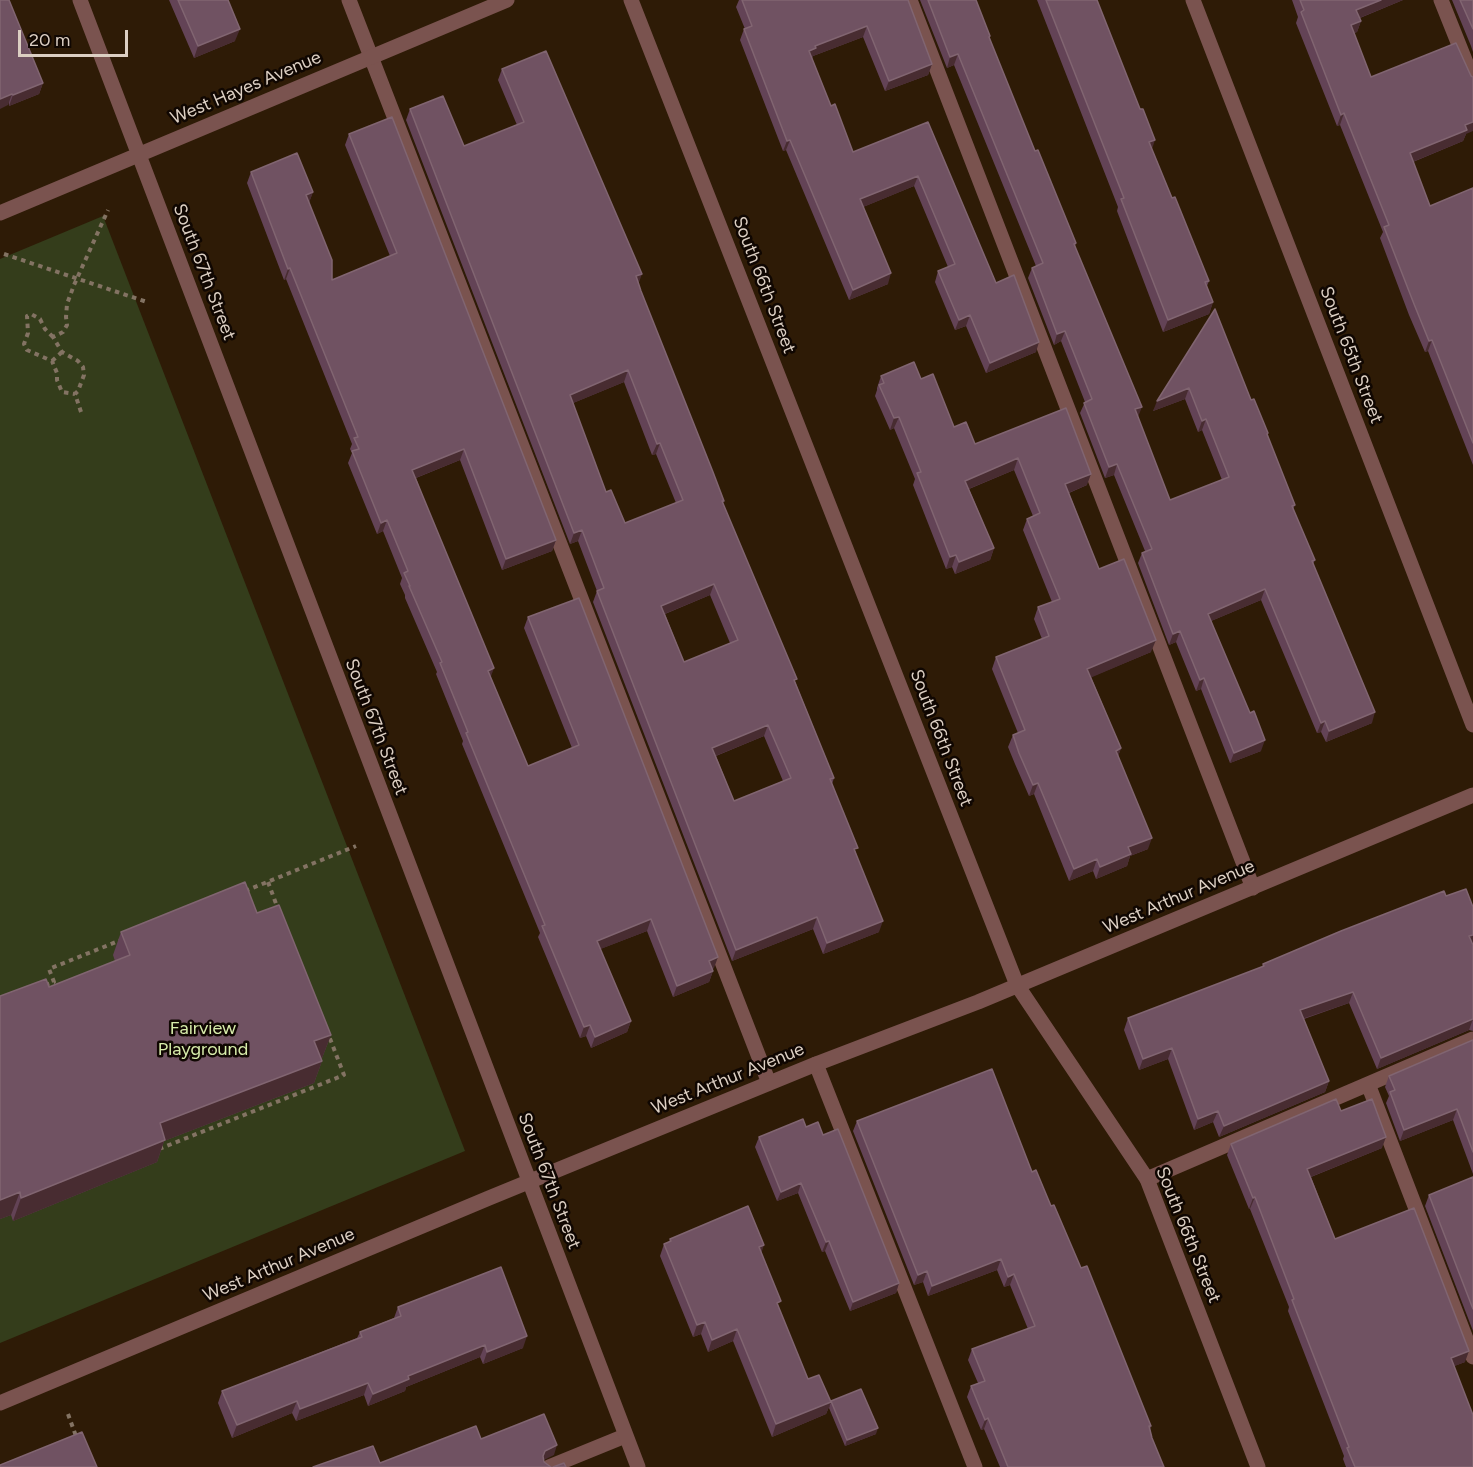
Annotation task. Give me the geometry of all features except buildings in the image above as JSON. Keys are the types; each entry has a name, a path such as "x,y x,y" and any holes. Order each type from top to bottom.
{"street":[{"name":"South 67th Street","path":"80,0 638,1467"},
{"path":"349,0 769,1083"},
{"name":"West Hayes Avenue","path":"0,213 507,0"},
{"name":"South 66th Street","path":"631,0 1017,985 1147,1179 1258,1467"},
{"path":"910,0 1252,888"},
{"name":"South 65th Street","path":"1193,0 1473,725"},
{"path":"1441,0 1473,80"},
{"name":"West Arthur Avenue","path":"0,1403 528,1182 816,1064 1017,985 1473,795"},
{"path":"1147,1179 1473,1039"},
{"path":"816,1064 975,1467"},
{"path":"1368,1084 1473,1357"},
{"path":"549,1467 625,1436"}],"path":[{"path":"53,337 63,332 67,325 67,304 108,210"},
{"path":"4,255 147,302"},
{"path":"31,314 40,319 62,352 78,361 83,367 84,375 75,394 62,392 52,361 27,350 24,344 28,333 27,316 31,314"},
{"path":"52,361 62,352"},
{"path":"75,394 81,412"},
{"path":"235,895 356,846"},
{"path":"268,882 280,914"},
{"path":"44,986 54,982 49,969 126,939"},
{"path":"153,1151 344,1075 327,1032"},
{"path":"68,1414 78,1442"}],"green space":[{"name":"Fairview Playground","path":"103,216 465,1151 0,1343 0,259"}]}
